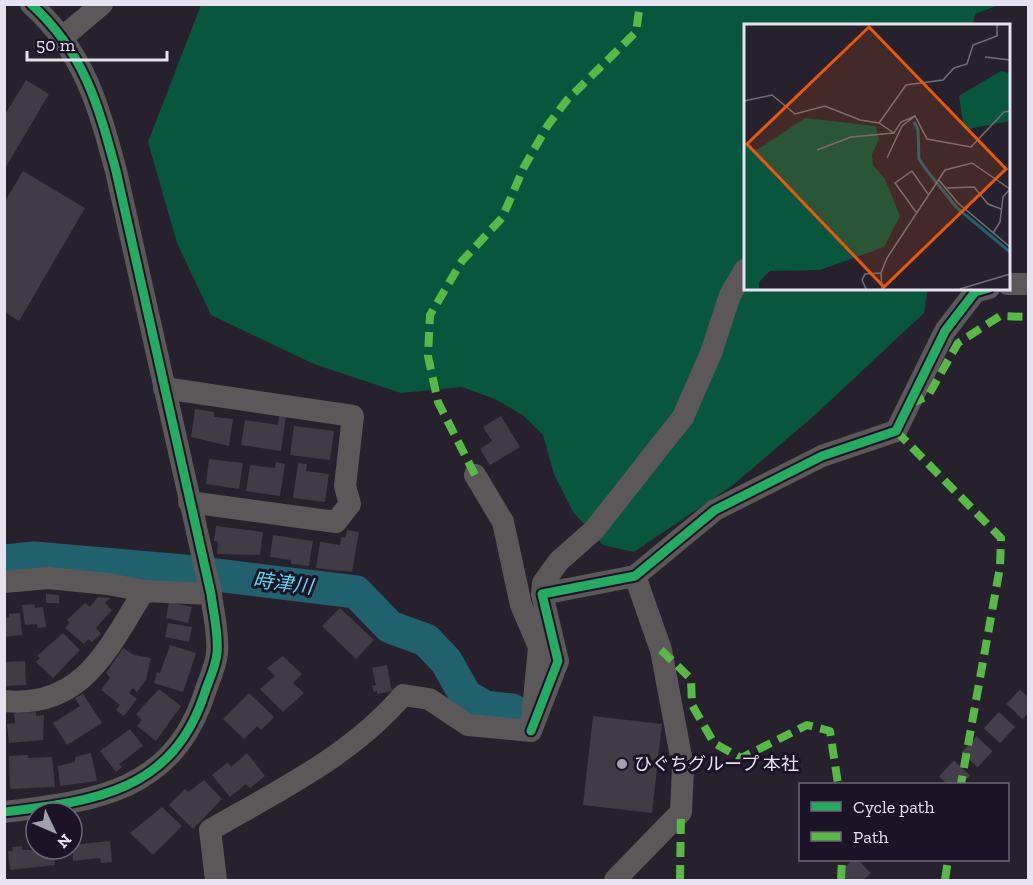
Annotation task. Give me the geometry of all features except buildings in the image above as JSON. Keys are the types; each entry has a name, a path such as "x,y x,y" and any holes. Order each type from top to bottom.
{"street":[{"path":"4,813 79,803 113,793 146,776 169,756 198,714 217,653 211,593 117,171 101,113 79,63 63,37 30,4"},
{"path":"63,37 102,4"},
{"path":"531,732 558,661 542,594 543,583 559,561 602,521 684,417 711,353 730,296 744,272"},
{"path":"1009,284 1029,284"},
{"path":"542,594 635,576 715,510 822,456 896,431 945,330 975,291 980,290"},
{"path":"164,388 353,416 345,486 351,504 336,522 189,502"},
{"path":"475,475 503,522 521,605 539,647 531,732"},
{"path":"615,880 681,812 683,768 662,650 635,576"},
{"path":"4,582 48,578 108,584 144,591 211,593"},
{"path":"4,701 25,703 50,699 78,684 99,662 144,591"},
{"path":"216,880 210,830 315,771 384,717 403,695 429,699 468,725 531,732"}],"green space":[{"path":"201,5 999,5 975,14 973,24 744,24 744,290 928,290 924,313 816,414 733,485 634,552 603,545 573,512 554,474 543,435 524,416 497,400 462,387 401,393 314,364 211,315 177,243 148,142"}],"waterway":[{"name":"時津川","path":"4,561 34,558 184,571 356,592 390,627 426,640 446,661 466,696 485,707 512,710"}],"tunnel":[{"path":"948,783 1028,697"},
{"path":"847,880 868,861"}],"marked path":[{"path":"475,475 438,402 428,356 430,315 462,261 502,218 524,167 548,125 567,100 636,32 640,4"},
{"path":"910,404 928,396 958,343 1000,316 1028,317"},
{"path":"896,431 1001,538 1000,567 961,783"},
{"path":"661,650 691,679 692,705 714,743 741,758 807,725 830,731 838,783"},
{"path":"680,880 681,812"},
{"path":"841,880 842,861"},
{"path":"945,880 948,861"}],"cycle path":[{"path":"4,812 69,803 99,796 127,785 151,771 173,751 191,725 214,668 217,646 211,594 116,171 103,123 87,80 76,60 49,22 31,4"},
{"path":"531,731 558,661 542,594 635,576 715,510 822,456 896,431 945,331 975,292 982,290"}],"place":[{"name":"ひぐちグループ 本社","path":"622,764"}]}
